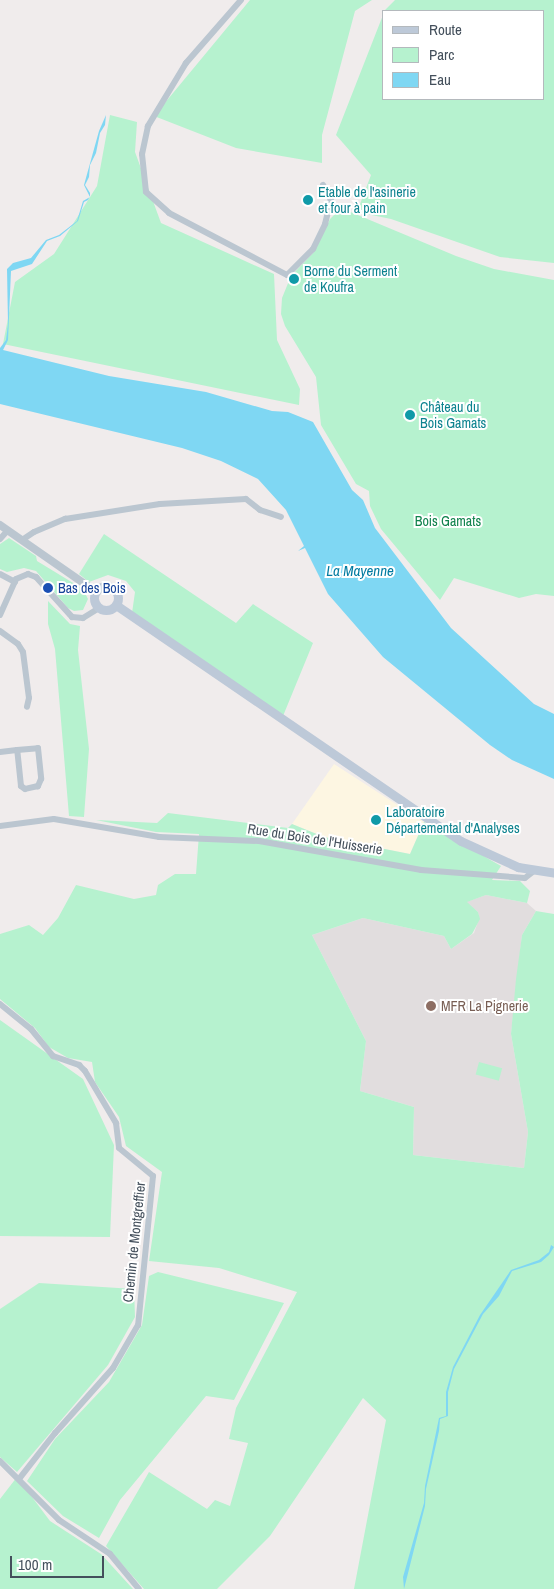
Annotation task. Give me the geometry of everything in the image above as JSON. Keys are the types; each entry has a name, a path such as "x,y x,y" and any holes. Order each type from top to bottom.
{"main road":[{"path":"105,585 113,587 118,594 116,605 106,610 99,608 94,602 95,591 105,585"},
{"path":"116,605 461,841 496,859 534,871 554,873"}],"street":[{"path":"241,0 186,63 148,126 142,154 146,192 169,213 287,275 313,249 325,224 331,200 323,185"},
{"path":"22,540 34,532 66,519 160,504 238,499 281,517"},
{"path":"0,524 95,591"},
{"path":"0,539 8,530"},
{"path":"0,574 15,582"},
{"path":"0,613 15,582 23,574 36,577 72,617 83,618 99,608"},
{"path":"0,631 18,644 23,652 29,698 27,707"},
{"path":"0,752 17,750 38,748 41,779 38,786 25,789 22,786 17,750"},
{"name":"Rue du Bois de l'Huisserie","path":"0,826 54,819 159,836 259,841 421,870 525,878 534,871"},
{"name":"Chemin de Montgreffier","path":"0,1004 31,1028 53,1056 78,1065 85,1071 116,1123 119,1148 153,1176 138,1325 113,1368 55,1433 19,1479"},
{"path":"0,1462 59,1520 110,1554 139,1589"}],"shaded area":[{"path":"334,764 424,822 410,854 324,837 292,824"},
{"name":"MFR La Pignerie","path":"486,895 527,903 536,911 522,935 511,1034 528,1132 524,1168 413,1155 414,1107 360,1091 366,1041 312,935 363,918 444,936 451,949 474,933 479,919 478,912 466,902"}],"green space":[{"path":"250,0 372,0 355,11 322,135 322,163 236,148 154,116"},
{"path":"395,0 554,0 554,263 500,257 391,219 357,212 371,175 336,135 382,18 382,100 544,100 544,10 385,10"},
{"path":"110,115 137,122 135,152 161,223 274,274 277,340 300,389 299,405 3,344 15,282 54,254 97,186"},
{"name":"Bois Gamats","path":"341,208 456,256 494,269 554,280 554,596 536,594 519,598 454,578 440,600 381,529 370,506 369,491 356,484 321,425 316,377 285,326 281,314 282,298 291,276 314,252 330,219"},
{"path":"104,534 236,623 253,604 313,643 283,716 132,613 135,592 126,581 108,575 89,582 79,574"},
{"path":"9,538 36,556 37,561 83,589 88,599 83,610 74,611 68,608 36,571 24,568 7,572 0,569 0,544"},
{"path":"48,601 70,624 80,626 78,650 89,749 84,817 69,816 55,649 48,624"},
{"path":"168,813 288,828 292,824 324,837 410,854 424,822 501,866 492,880 520,881 530,891 527,903 486,895 467,902 478,912 480,919 472,934 451,949 444,936 363,918 312,935 366,1041 360,1091 414,1107 413,1155 524,1168 528,1132 511,1034 516,979 522,935 536,911 554,914 554,1589 354,1589 386,1420 363,1398 270,1536 217,1589 144,1589 106,1546 149,1472 207,1509 215,1500 230,1506 248,1443 229,1439 236,1408 297,1292 219,1268 149,1261 162,1172 126,1146 119,1117 95,1082 92,1062 68,1058 49,1047 35,1028 0,999 0,934 29,925 43,935 58,918 76,885 134,899 156,895 158,885 175,874 196,874 199,834 156,832 96,820 157,823"},
{"path":"0,1020 83,1079 114,1145 110,1237 0,1236"},
{"path":"479,1062 502,1068 499,1081 476,1075"},
{"path":"158,1272 284,1303 234,1400 206,1396 120,1500 99,1538 63,1516 27,1481 55,1439 109,1382 142,1325 149,1276"},
{"path":"39,1283 134,1289 135,1317 108,1365 17,1472 0,1457 0,1309"},
{"path":"17,1477 50,1521 101,1554 133,1589 0,1589 0,1499"}],"water":[{"path":"106,115 105,125 100,133 96,153 90,165 89,177 85,185 90,196 84,185 99,131"},
{"name":"La Mayenne","path":"89,197 84,202 78,221 60,236 47,241 32,264 11,271 8,340 3,350 109,376 206,392 272,411 288,412 313,422 352,490 363,500 375,528 451,628 534,704 554,714 554,779 512,760 490,745 383,657 328,594 305,548 298,551 304,546 286,510 258,479 221,461 182,448 0,404 0,348 6,340 8,324 7,269 13,263 31,258 46,240 59,235 77,221 83,201"},
{"path":"551,1245 554,1247 541,1262 512,1271 499,1296 483,1314 454,1369 448,1392 448,1416 440,1419 426,1489 425,1506 404,1589 403,1577 424,1503 425,1486 439,1418 446,1416 446,1392 453,1367 480,1315 511,1270 539,1260 549,1252"}],"place":[{"name":"Etable de l'asinerie et four à pain","path":"308,200"},
{"name":"Borne du Serment de Koufra","path":"294,279"},
{"name":"Château du Bois Gamats","path":"410,415"},
{"name":"Bas des Bois","path":"48,588"},
{"name":"Laboratoire Départemental d'Analyses","path":"376,820"},
{"name":"MFR La Pignerie","path":"431,1006"}]}
